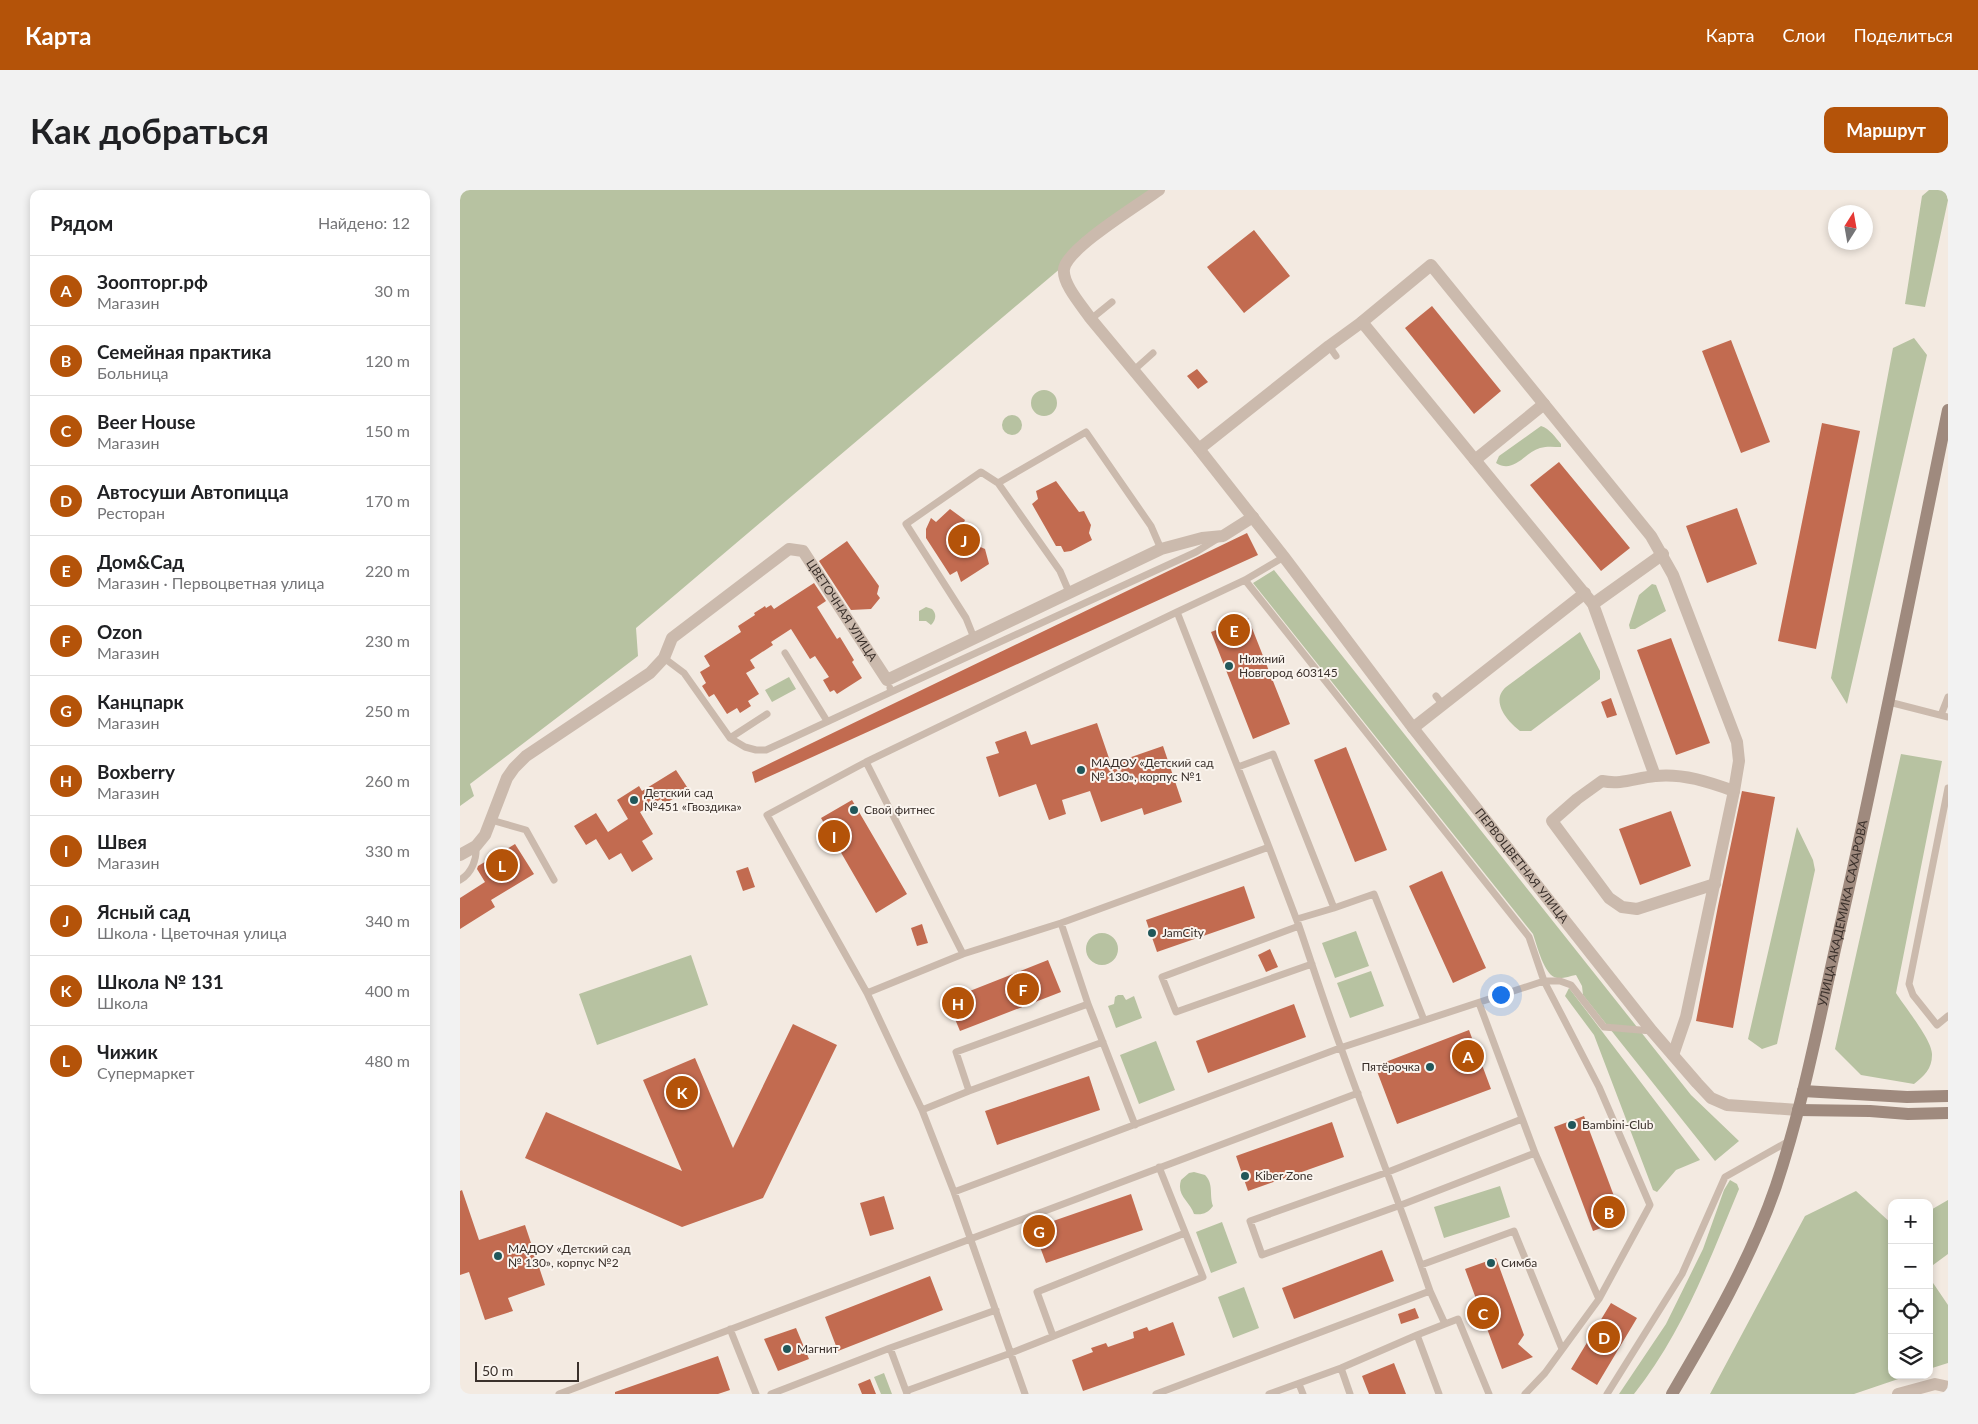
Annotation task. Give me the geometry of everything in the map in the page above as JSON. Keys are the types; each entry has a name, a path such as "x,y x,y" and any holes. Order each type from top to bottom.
{"main road":[{"name":"УЛИЦА АКАДЕМИКА САХАРОВА","path":"1672,1394 1708,1333 1755,1238 1775,1188 1798,1110 1866,814 1948,410"},
{"path":"1803,1091 1907,1097 1948,1096"},
{"path":"1798,1110 1870,1111 1908,1114 1948,1113"}],"street":[{"name":"ПЕРВОЦВЕТНАЯ УЛИЦА","path":"1159,190 1074,251 1064,268 1064,276 1070,289 1091,319 1199,449 1284,557 1413,728 1652,1031 1711,1098 1727,1105 1798,1110"},
{"path":"1199,449 1332,351 1362,322 1431,265 1651,536 1663,554 1673,575 1737,742 1739,761 1686,1017 1673,1055"},
{"path":"1362,322 1593,604 1655,776"},
{"path":"1475,460 1544,404"},
{"path":"889,686 974,638 1161,549 1202,538 1223,536 1252,517"},
{"name":"ЦВЕТОЧНАЯ УЛИЦА","path":"460,856 476,846 485,835 507,778 526,756 650,673 664,658 672,638 789,549 803,551 889,686"},
{"path":"1593,604 1663,554"},
{"path":"1413,728 1439,701 1585,593"},
{"path":"1715,884 1637,909 1622,908 1609,898 1552,821 1577,799 1602,781 1615,784 1655,776 1678,776 1700,779 1734,791"},
{"path":"1898,1394 1935,1384 1948,1386"}],"lane":[{"path":"1091,319 1112,302"},
{"path":"1134,370 1153,353"},
{"path":"998,483 1086,432 1151,526 1161,549"},
{"path":"974,638 966,618 906,524 982,472 998,483 1060,571 1069,592"},
{"path":"664,658 684,673 730,738 745,747 766,750 827,721 889,686 1196,552 1223,536"},
{"path":"1025,1394 954,1192 922,1110 867,993 767,815 866,762 1245,580 1284,557"},
{"path":"1245,580 1529,937 1544,981 1599,1087 1650,1205 1599,1299 1545,1373 1525,1394"},
{"path":"1177,612 1298,923 1340,1048 1401,1205 1430,1290 1445,1324"},
{"path":"785,653 827,721"},
{"path":"1889,702 1945,716 1948,696"},
{"path":"730,738 767,714"},
{"path":"1238,767 1273,754 1334,908"},
{"path":"866,762 963,954"},
{"path":"1948,788 1909,984 1913,995 1937,1025 1948,1016"},
{"path":"491,820 526,830 554,880"},
{"path":"460,880 467,876 477,857 476,846"},
{"path":"867,993 963,954 1061,923 1269,847"},
{"path":"1312,964 1176,1012 1162,977 1334,908 1374,894 1424,1020"},
{"path":"1061,923 1088,1004 1135,1125"},
{"path":"954,1192 1340,1048 1544,981 1560,981 1571,985 1604,1027 1652,1031"},
{"path":"1479,1002 1535,1153 1599,1299"},
{"path":"970,1091 956,1052 1088,1004"},
{"path":"922,1110 1102,1042"},
{"path":"559,1394 1358,1093"},
{"path":"1522,1119 1388,1172 1250,1221 1262,1255 1401,1205 1535,1153"},
{"path":"1607,1394 1682,1274 1725,1177 1789,1141"},
{"path":"890,1348 906,1393 1202,1277 1159,1168"},
{"path":"1421,1265 1514,1232 1562,1349"},
{"path":"1053,1336 1037,1292 1185,1233"},
{"path":"1156,1394 1430,1290"},
{"path":"771,1394 996,1310"},
{"path":"1269,1394 1341,1368 1458,1319 1489,1394"},
{"path":"730,1329 756,1394"},
{"path":"1417,1335 1439,1394"},
{"path":"1341,1368 1350,1394"},
{"path":"1935,1384 1948,1380"},
{"path":"1299,1384 1303,1394"}],"green space":[{"path":"460,190 1153,190 636,628 638,656 470,784 474,796 460,806"},
{"path":"1929,190 1945,190 1948,200 1925,307 1905,304 1922,196"},
{"path":"1914,338 1927,355 1847,704 1831,678 1893,348"},
{"path":"1044,390 1053,394 1057,403 1053,412 1044,416 1035,412 1031,403 1035,394"},
{"path":"1012,415 1019,418 1022,425 1019,432 1012,435 1005,432 1002,425 1005,418"},
{"path":"1541,426 1552,433 1561,444 1561,447 1540,448 1519,462 1508,466 1496,463 1499,456"},
{"path":"1274,570 1691,1095 1739,1141 1715,1161 1583,995 1582,986 1576,975 1557,978 1548,972 1533,934 1253,583"},
{"path":"1652,584 1656,585 1666,611 1635,629 1630,629 1629,625 1639,595"},
{"path":"926,607 932,609 935,613 935,619 931,625 926,621 919,621 919,611"},
{"path":"1580,632 1600,671 1600,679 1531,731 1520,731 1510,722 1502,710 1500,704 1501,692"},
{"path":"789,677 796,689 772,702 765,690"},
{"path":"1901,754 1942,761 1896,993 1928,1041 1931,1049 1932,1060 1929,1068 1914,1084 1861,1075 1835,1049"},
{"path":"1797,827 1813,860 1815,870 1777,1044 1762,1049 1748,1039"},
{"path":"1356,931 1369,966 1335,978 1322,943"},
{"path":"1102,933 1113,938 1118,949 1113,960 1102,965 1091,960 1086,949 1091,938"},
{"path":"691,955 708,1005 597,1045 579,994"},
{"path":"1371,971 1384,1006 1350,1018 1337,983"},
{"path":"1569,988 1700,1160 1676,1170 1657,1192 1653,1190 1594,1035 1565,996"},
{"path":"1123,995 1126,1000 1134,996 1142,1018 1116,1028 1108,1006 1114,1004 1115,997"},
{"path":"1156,1041 1175,1090 1139,1104 1120,1055"},
{"path":"1194,1172 1205,1175 1210,1186 1213,1206 1203,1214 1194,1214 1180,1190 1181,1180 1189,1173"},
{"path":"1730,1180 1737,1184 1739,1189 1706,1269 1681,1321 1651,1371 1634,1394 1619,1394 1666,1324 1703,1249 1724,1190"},
{"path":"1500,1186 1510,1217 1444,1238 1434,1207"},
{"path":"1856,1191 1888,1220 1888,1379 1898,1379 1854,1394 1710,1394 1805,1216"},
{"path":"1948,1200 1948,1254 1933,1265 1933,1244 1933,1209"},
{"path":"1222,1222 1237,1263 1211,1273 1196,1232"},
{"path":"1933,1283 1948,1305 1948,1363 1933,1368"},
{"path":"1244,1287 1259,1328 1233,1338 1218,1297"},
{"path":"884,1373 892,1394 881,1394 874,1377"}],"building":[{"path":"1254,230 1290,276 1244,313 1207,267"},
{"path":"1432,306 1501,391 1474,414 1405,328"},
{"path":"1731,340 1770,442 1741,453 1702,351"},
{"path":"1197,369 1208,382 1198,389 1187,376"},
{"path":"1822,423 1860,431 1816,649 1778,641"},
{"path":"1559,462 1630,548 1601,571 1530,485"},
{"path":"1056,481 1079,512 1084,511 1091,525 1089,533 1092,540 1071,551 1064,552 1061,546 1056,546 1032,504 1038,499 1036,491"},
{"path":"1737,508 1757,564 1707,583 1686,526"},
{"path":"950,509 965,520 962,527 976,545 985,549 989,564 961,582 957,571 950,575 926,538 926,529 931,518 936,522"},
{"path":"1247,533 1258,555 755,783 752,772"},
{"path":"847,541 879,586 877,594 880,598 871,609 851,610 819,561"},
{"path":"814,583 826,601 817,607 837,639 840,637 862,678 837,694 834,690 830,692 823,680 829,677 815,656 810,659 791,629 771,642 773,645 750,660 755,668 746,673 759,694 748,701 751,706 740,713 737,708 727,714 714,694 709,697 702,686 706,683 700,672 710,666 704,656 741,632 738,626 755,615 754,613 765,606 766,608 771,605 774,609"},
{"path":"1248,618 1290,724 1253,739 1211,632"},
{"path":"1671,638 1710,743 1676,755 1637,650"},
{"path":"1611,698 1617,715 1607,718 1601,702"},
{"name":"МАДОУ «Детский сад № 130», корпус №1","path":"1097,723 1111,764 1163,746 1182,802 1144,815 1142,808 1101,822 1090,791 1062,800 1066,814 1049,820 1036,784 999,797 986,757 999,753 995,742 1026,731 1031,745"},
{"path":"1346,747 1387,850 1355,862 1314,760"},
{"path":"676,770 689,790 664,804 661,799 640,812 653,834 642,841 653,859 632,872 621,853 609,860 596,839 586,845 574,826 596,813 608,832 628,819 617,800 639,786 642,791"},
{"path":"1742,791 1775,797 1733,1028 1696,1021"},
{"path":"852,800 907,894 876,913 821,818"},
{"path":"1671,811 1691,866 1640,885 1619,829"},
{"path":"515,844 534,874 491,900 495,907 460,929 460,898 485,882 477,869 478,866"},
{"path":"748,867 755,887 743,891 736,871"},
{"path":"1442,871 1486,968 1453,983 1409,886"},
{"path":"1244,886 1255,918 1157,952 1146,920"},
{"path":"922,924 928,943 917,946 911,928"},
{"path":"1270,949 1278,967 1266,972 1258,955"},
{"path":"1048,960 1061,992 960,1031 947,1000"},
{"path":"1294,1004 1306,1037 1208,1073 1196,1041"},
{"path":"793,1024 837,1045 763,1198 682,1227 525,1158 546,1112 682,1171 643,1080 695,1058 733,1148"},
{"path":"1469,1030 1491,1089 1397,1124 1375,1066"},
{"path":"1089,1076 1100,1110 997,1145 985,1111"},
{"path":"1584,1116 1623,1220 1593,1231 1554,1127"},
{"path":"1332,1122 1344,1157 1248,1191 1236,1156"},
{"name":"МАДОУ «Детский сад № 130», корпус №2","path":"462,1190 479,1240 525,1225 545,1285 508,1298 513,1311 485,1320 469,1272 460,1275 460,1191"},
{"path":"1131,1194 1143,1230 1046,1263 1033,1228"},
{"path":"884,1196 894,1229 870,1236 860,1203"},
{"path":"1382,1250 1394,1281 1294,1319 1282,1288"},
{"path":"1496,1258 1524,1335 1518,1344 1533,1357 1502,1369 1465,1269"},
{"path":"930,1276 943,1310 838,1351 825,1317"},
{"path":"1611,1303 1637,1318 1597,1385 1571,1369"},
{"path":"1415,1308 1419,1318 1401,1324 1398,1314"},
{"path":"1173,1322 1185,1355 1083,1391 1072,1360 1093,1352 1091,1348 1106,1343 1108,1347 1134,1338 1133,1332 1147,1327 1149,1331"},
{"name":"Магнит","path":"796,1328 809,1359 778,1371 764,1339"},
{"path":"718,1356 730,1390 718,1394 615,1394 615,1392"},
{"path":"1394,1363 1406,1394 1369,1394 1362,1376"},
{"path":"870,1379 876,1394 862,1394 858,1384"}],"place":[{"name":"Ясный сад","path":"964,540"},
{"name":"Дом&Сад","path":"1234,630"},
{"name":"Нижний Новгород 603145","path":"1229,666"},
{"name":"МАДОУ «Детский сад № 130», корпус №1","path":"1081,770"},
{"name":"Детский сад №451 «Гвоздика»","path":"634,800"},
{"name":"Свой фитнес","path":"854,810"},
{"name":"Швея","path":"834,836"},
{"name":"Чижик","path":"502,865"},
{"name":"JamCity","path":"1152,933"},
{"name":"Ozon","path":"1023,989"},
{"name":"Boxberry","path":"958,1003"},
{"name":"Зоопторг.рф","path":"1468,1056"},
{"name":"Пятёрочка","path":"1430,1067"},
{"name":"Школа № 131","path":"682,1092"},
{"name":"Bambini-Club","path":"1572,1125"},
{"name":"Kiber Zone","path":"1245,1176"},
{"name":"Семейная практика","path":"1609,1212"},
{"name":"Канцпарк","path":"1039,1231"},
{"name":"МАДОУ «Детский сад № 130», корпус №2","path":"498,1256"},
{"name":"Симба","path":"1491,1263"},
{"name":"Beer House","path":"1483,1313"},
{"name":"Автосуши Автопицца","path":"1604,1337"},
{"name":"Магнит","path":"787,1349"}]}
